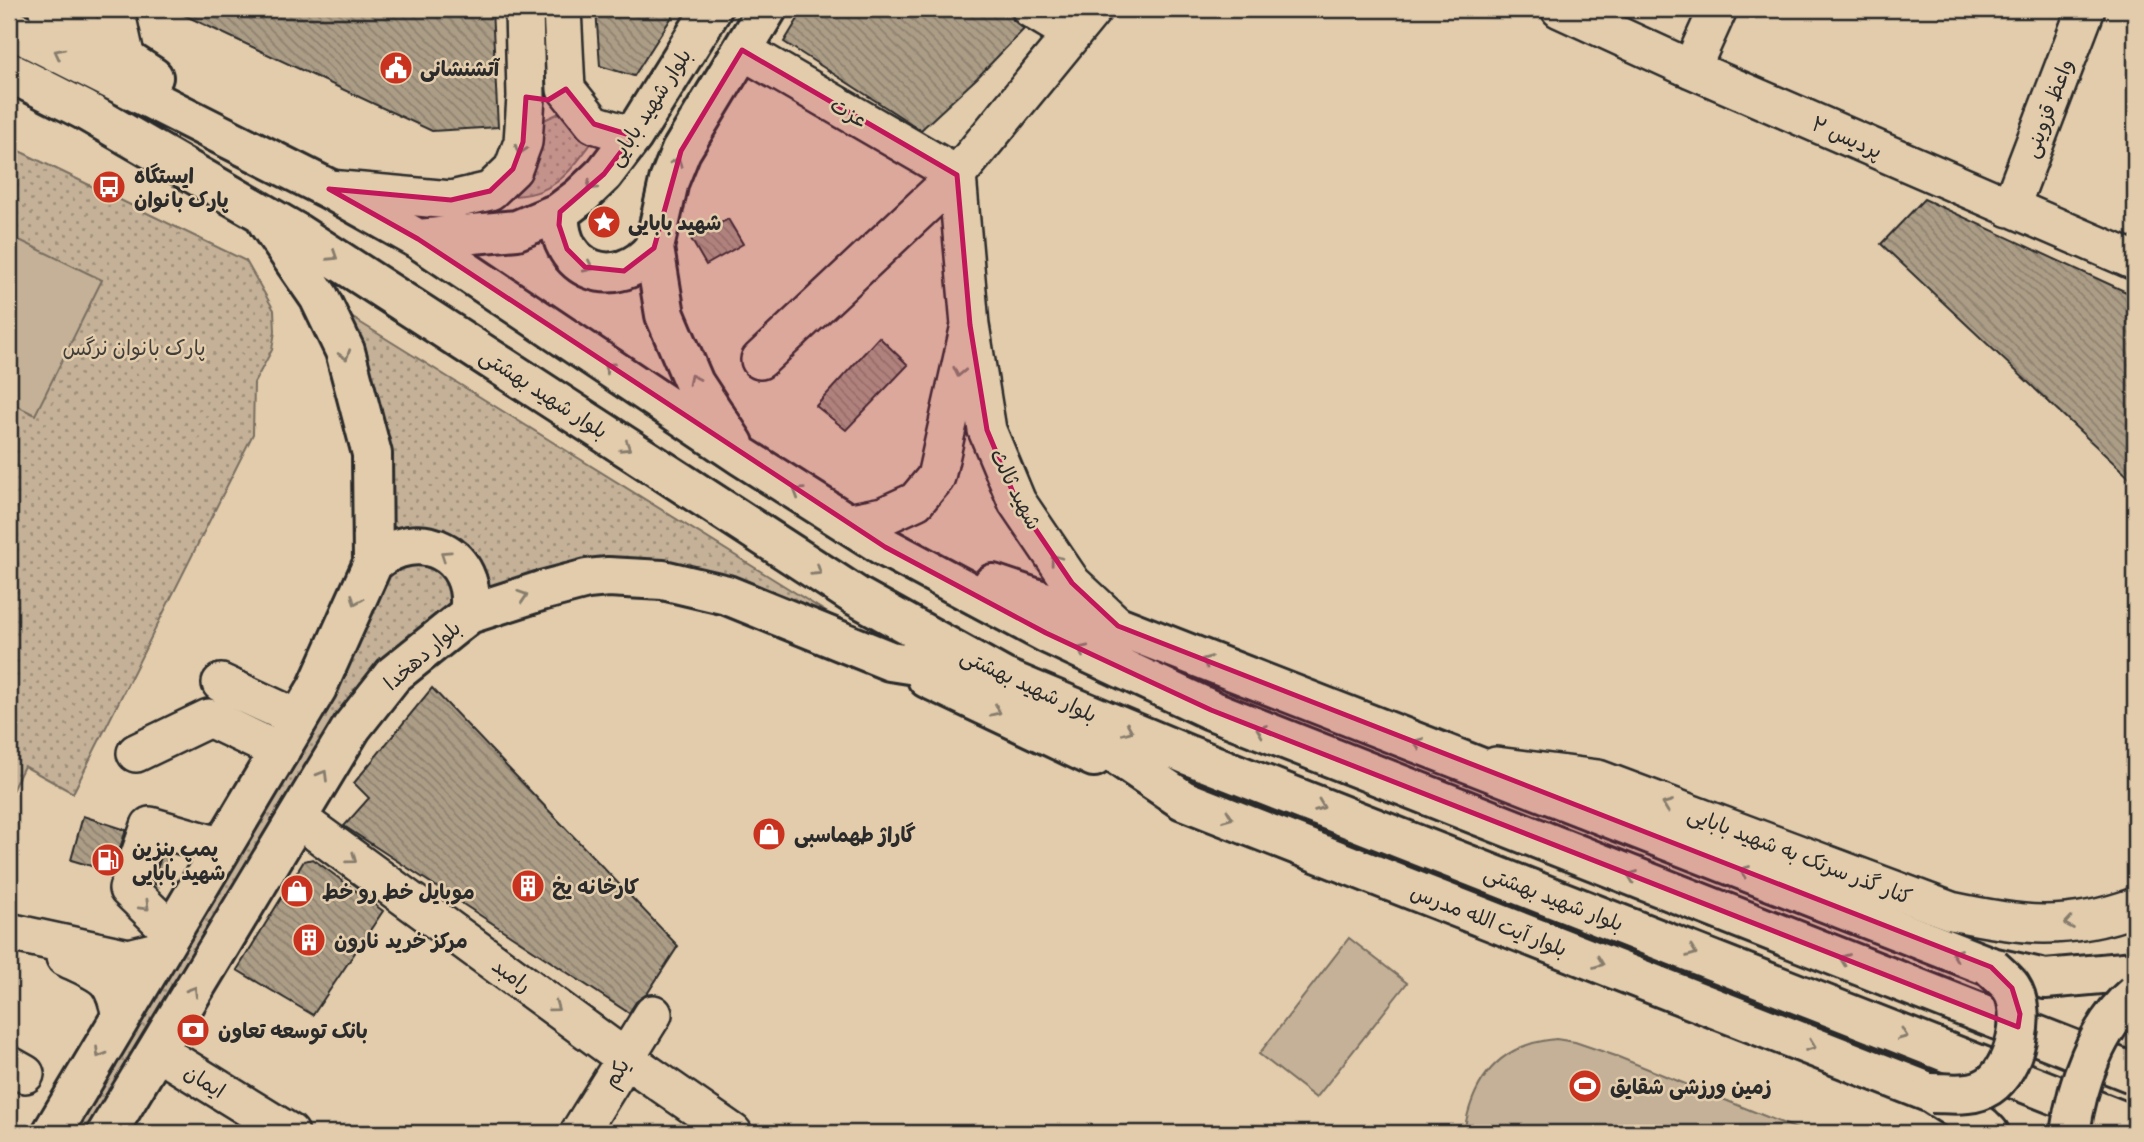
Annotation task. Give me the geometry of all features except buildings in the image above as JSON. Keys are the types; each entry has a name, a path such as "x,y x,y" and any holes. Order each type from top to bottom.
{"main road":[{"path":"48,9 117,68"},
{"name":"بلوار شهید بابایی","path":"418,239 517,230 560,212 582,196 604,174 633,136 712,9"},
{"path":"743,457 694,383 666,315 654,248 669,181 681,150 767,9"},
{"path":"9,28 117,68 418,239 743,457 885,547 1046,633 1211,710 2135,1074"},
{"name":"بلوار شهید بهشتی","path":"9,72 84,110 295,232 856,596 1004,678 1188,755 2135,1126"},
{"path":"9,101 208,183"},
{"path":"261,212 319,296 345,351 372,454 373,563"},
{"path":"560,212 561,237 566,249 585,267 597,272 624,271 635,266 654,248"},
{"path":"52,1133 317,688 373,563 383,554 402,546 428,546 443,552 457,564 468,581 471,601 469,614"},
{"path":"885,547 1118,626 1992,967 2045,979 2135,971"},
{"name":"بلوار دهخدا","path":"107,1133 352,727 393,675 469,614 587,579 608,577 663,580 727,595 890,661 1004,678"},
{"path":"890,661 1183,800"},
{"name":"بلوار آیت الله مدرس","path":"1004,678 1183,800 1931,1093 1989,1133"},
{"path":"1931,1093 1970,1093 1989,1086 2001,1075 2009,1059 2020,1014 2012,988 1992,967"},
{"path":"2070,1133 2074,1104 2105,1028 2135,994"}],"street":[{"path":"115,9 117,68"},
{"path":"329,189 451,200 490,191 513,169 523,142 526,97 524,9"},
{"path":"562,9 566,89 594,124 633,136"},
{"path":"760,360 957,175 1082,21 1031,9"},
{"name":"پردیس ۲","path":"1560,9 1691,69 2135,261"},
{"path":"1691,69 1718,9"},
{"name":"واعظ قزوینی","path":"2010,208 2086,9"},
{"name":"عزت","path":"742,50 957,175"},
{"path":"526,97 548,100 566,89"},
{"name":"شهید ثالث","path":"957,175 970,325 987,430 1017,502 1072,583 1118,626"},
{"name":"شهید ثالث","path":"848,523 883,516 916,501 936,477 970,325"},
{"path":"221,683 299,719"},
{"path":"136,753 209,718 280,752"},
{"name":"کنار گذر سرتک به شهید بابایی","path":"1465,762 1598,779 1963,914 2001,922 2054,925 2105,918 2135,907"},
{"name":"رامبد","path":"297,818 625,1058 733,1133"},
{"path":"16,934 129,958 166,941 128,889 150,826 222,848"},
{"path":"16,934 104,975 117,994 121,1017"},
{"name":"یکم","path":"579,1133 653,1014"},
{"name":"ایمان","path":"157,1051 289,1133"}],"highlighted area":[{"path":"742,50 957,175 970,325 987,430 1017,502 1072,583 1118,626 1991,967 2012,988 2020,1014 2018,1027 1211,710 1046,633 885,547 418,239 329,189 451,200 490,191 513,169 523,142 526,97 548,100 566,89 594,124 633,136 604,174 560,212 559,225 567,249 585,267 624,271 654,248 681,151"}],"green space":[{"path":"564,111 596,137 560,180 538,192 507,196 533,162 540,144 544,120"},
{"name":"پارک بانوان نرگس","path":"9,146 246,261 274,310 275,331 272,350 254,383 253,434 73,793 24,766 9,797"},
{"path":"9,235 102,280 35,415 9,402"},
{"path":"319,297 831,615 890,661 727,595 541,591 393,675 107,1133 54,1133 360,590 372,454"},
{"path":"1349,938 1407,983 1316,1098 1259,1054"},
{"name":"زمین ورزشی شقایق","path":"1556,1039 1575,1042 1616,1056 1807,1133 1464,1133 1474,1096 1492,1068 1519,1048"}],"place":[{"name":"آتشنشانی","path":"396,68"},
{"name":"ایستگاه پارک بانوان","path":"109,187"},
{"name":"شهید بابایی","path":"604,222"},
{"name":"گاراژ طهماسبی","path":"769,834"},
{"name":"پمپ بنزین شهید بابایی","path":"108,860"},
{"name":"کارخانه یخ","path":"528,886"},
{"name":"موبایل خط رو خط","path":"297,891"},
{"name":"مرکز خرید نارون","path":"309,940"},
{"name":"بانک توسعه تعاون","path":"193,1030"},
{"name":"زمین ورزشی شقایق","path":"1585,1086"}]}
